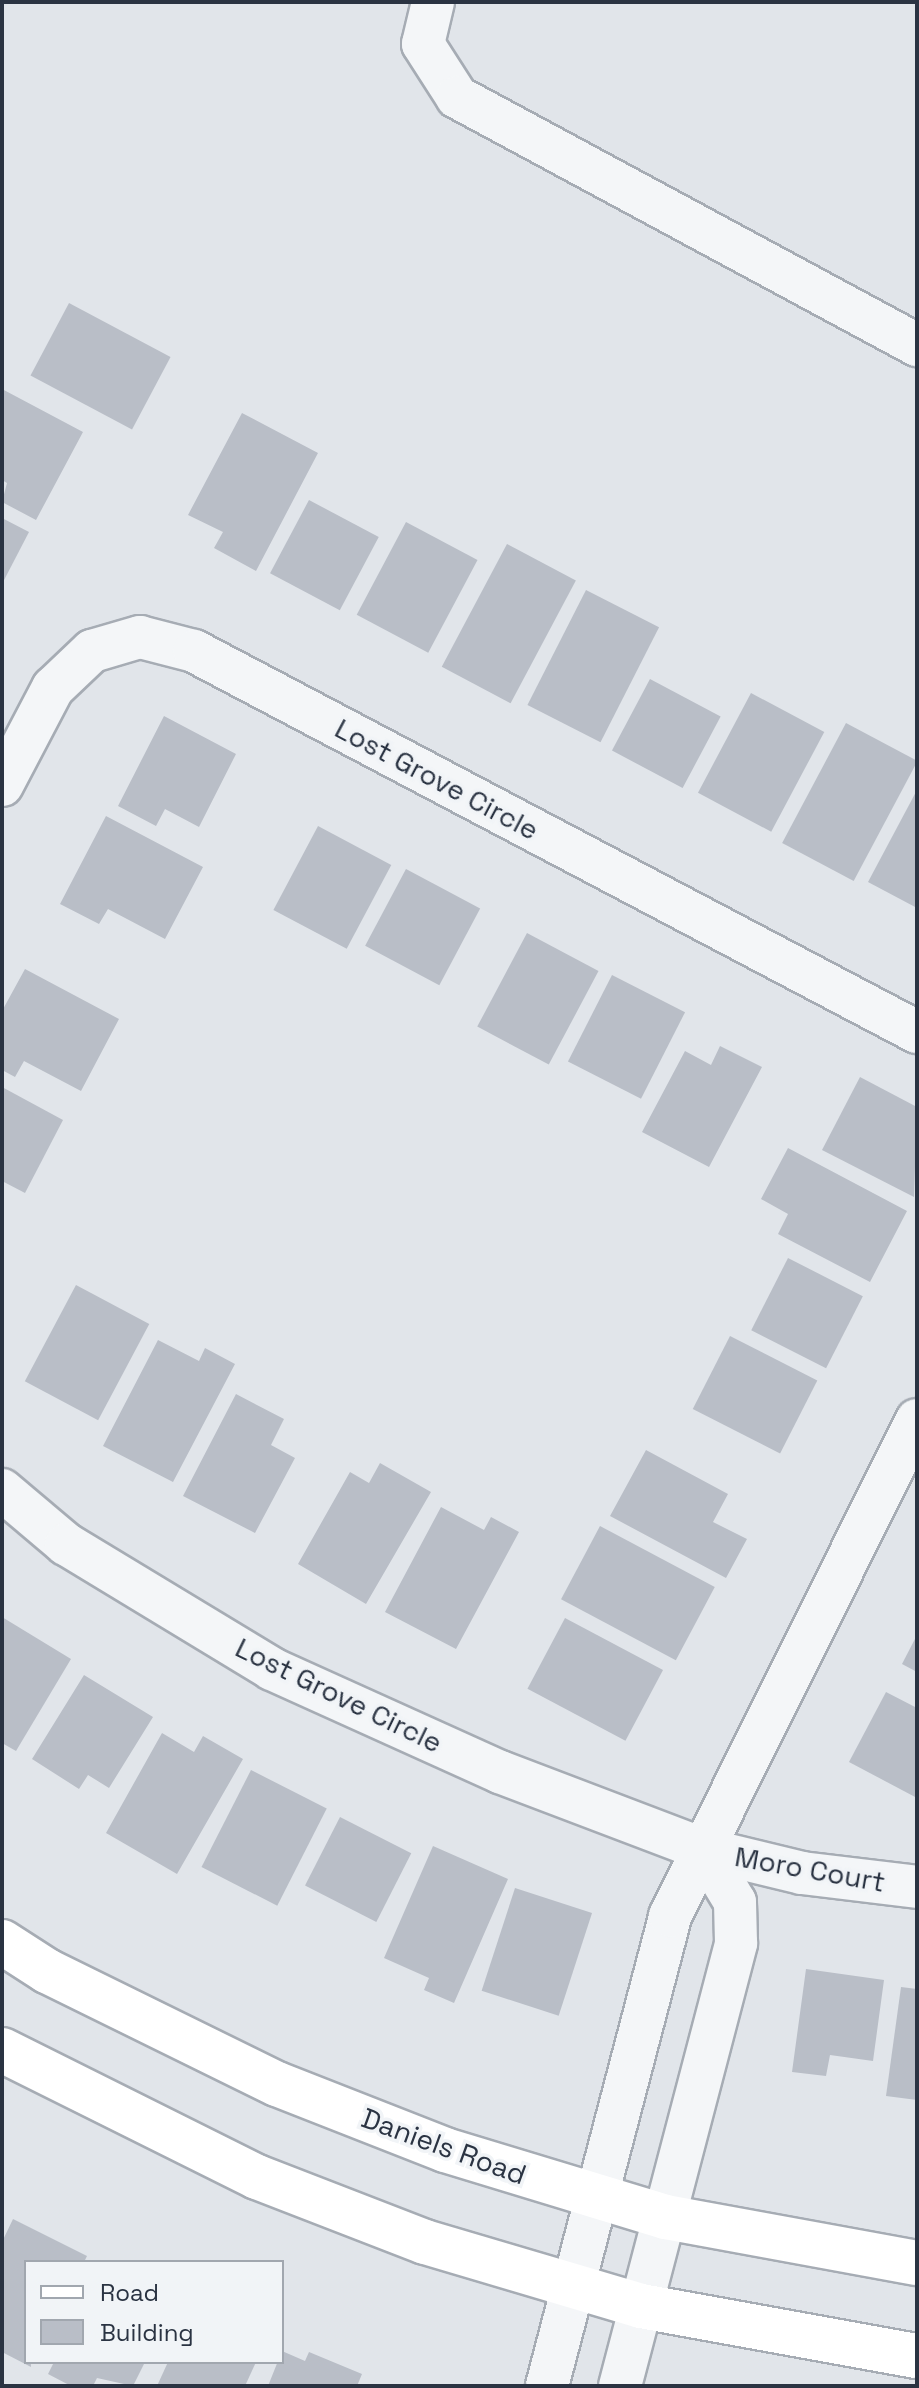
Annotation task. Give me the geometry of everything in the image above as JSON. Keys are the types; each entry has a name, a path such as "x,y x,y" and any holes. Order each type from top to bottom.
{"main road":[{"name":"Daniels Road","path":"2,1942 47,1971 277,2084 445,2150 597,2199 666,2217 917,2263"},
{"path":"2,2050 257,2177 573,2290 641,2306 917,2356"}],"street":[{"path":"433,2 423,44 457,97 917,345"},
{"name":"Lost Grove Circle","path":"2,785 53,688 92,651 140,637 194,651 917,1032"},
{"path":"547,2386 670,1916 917,1420"},
{"name":"Lost Grove Circle","path":"2,1490 66,1544 272,1669 500,1772 703,1849"},
{"path":"620,2386 736,1943 735,1902 703,1849"},
{"name":"Moro Court","path":"703,1849 802,1873 917,1887"}],"building":[{"path":"69,303 171,357 132,429 31,375"},
{"path":"2,389 83,432 36,520 2,502 7,483 2,480"},
{"path":"242,413 318,453 256,571 214,548 223,532 188,515"},
{"path":"309,500 379,537 340,610 270,573"},
{"path":"2,518 29,532 2,584"},
{"path":"406,522 478,560 428,653 357,615"},
{"path":"507,544 576,581 511,703 442,667"},
{"path":"586,590 659,627 600,742 527,705"},
{"path":"650,679 721,717 683,788 612,751"},
{"path":"751,693 824,732 771,832 698,793"},
{"path":"164,716 236,754 199,827 165,809 156,826 118,806"},
{"path":"846,723 917,761 854,881 782,843"},
{"path":"917,790 917,908 868,882"},
{"path":"106,816 203,867 165,939 108,909 99,924 60,904"},
{"path":"318,826 391,865 347,949 273,910"},
{"path":"406,869 480,908 439,985 365,946"},
{"path":"527,933 599,971 549,1065 477,1027"},
{"path":"25,969 119,1019 81,1091 24,1061 15,1077 2,1070 2,1011"},
{"path":"612,975 685,1012 641,1099 568,1061"},
{"path":"720,1046 762,1067 709,1167 642,1132 685,1051 711,1065"},
{"path":"860,1077 917,1107 914,1197 822,1150"},
{"path":"2,1087 63,1120 25,1193 2,1181"},
{"path":"788,1148 907,1211 870,1282 778,1234 788,1214 761,1199"},
{"path":"788,1258 863,1296 826,1368 751,1330"},
{"path":"76,1285 149,1324 98,1420 25,1381"},
{"path":"730,1336 817,1380 780,1454 693,1409"},
{"path":"158,1340 199,1361 205,1348 235,1364 173,1482 103,1446"},
{"path":"236,1394 284,1419 271,1445 295,1458 255,1533 183,1496"},
{"path":"646,1450 728,1494 713,1522 747,1539 726,1578 610,1516"},
{"path":"380,1463 431,1492 366,1604 298,1564 350,1472 369,1483"},
{"path":"441,1507 484,1530 491,1517 519,1532 456,1649 385,1612"},
{"path":"600,1526 715,1587 676,1660 561,1599"},
{"path":"2,1617 71,1659 16,1751 2,1743"},
{"path":"565,1618 663,1670 625,1741 527,1689"},
{"path":"917,1635 917,1672 902,1664"},
{"path":"84,1675 153,1717 109,1788 88,1775 79,1789 32,1759"},
{"path":"886,1692 917,1708 917,1798 849,1762"},
{"path":"162,1733 194,1752 203,1736 243,1759 177,1874 106,1833"},
{"path":"251,1770 327,1809 277,1906 202,1867"},
{"path":"340,1817 411,1853 376,1922 305,1886"},
{"path":"433,1846 508,1879 454,2003 424,1990 429,1978 384,1958"},
{"path":"515,1888 592,1913 559,2016 482,1991"},
{"path":"806,1969 884,1980 873,2061 830,2055 826,2076 792,2072"},
{"path":"901,1987 917,1989 917,2100 886,2096"},
{"path":"13,2219 87,2256 85,2260 24,2260 24,2363 2,2352 2,2242"},
{"path":"284,2352 305,2361 309,2352 362,2374 357,2386 268,2386 277,2364 284,2364"},
{"path":"53,2364 144,2364 133,2386 97,2378 93,2386 71,2386 48,2374"},
{"path":"167,2364 255,2364 245,2386 157,2386"}]}
